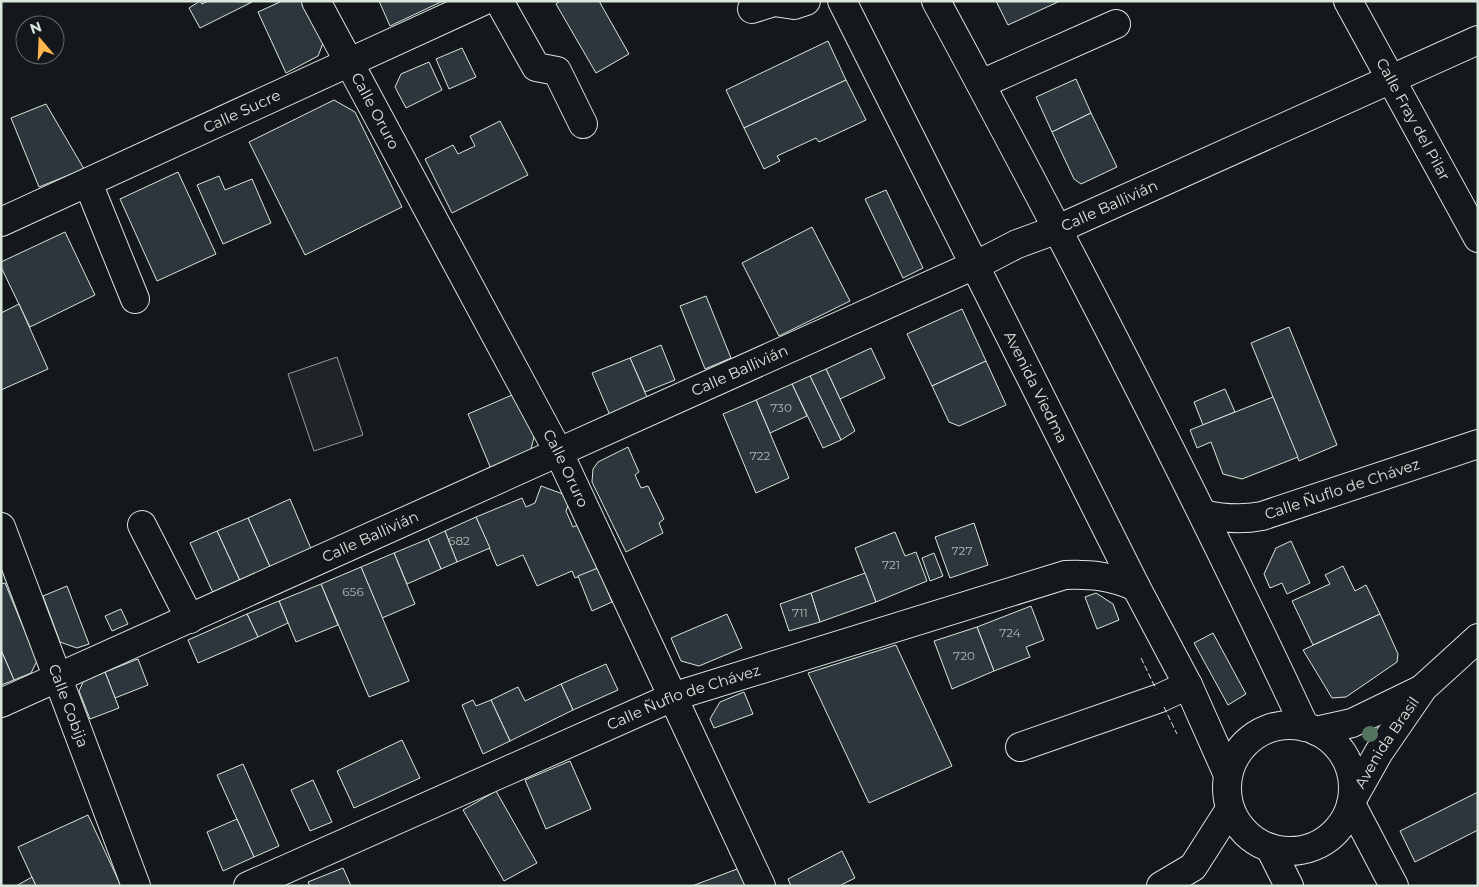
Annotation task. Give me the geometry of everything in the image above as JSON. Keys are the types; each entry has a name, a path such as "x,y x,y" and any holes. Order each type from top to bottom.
{"street":[{"name":"Calle Oruro","path":"316,1 559,453 675,696 761,886"},
{"name":"Calle Sucre","path":"1,222 483,1"},
{"path":"499,1 536,66 557,71 583,124"},
{"path":"752,9 774,2 794,5 806,1"},
{"name":"Avenida Viedma","path":"842,1 1136,587 1188,685 1228,775"},
{"path":"936,1 1058,229 1310,729"},
{"name":"Calle Fray del Pilar","path":"1348,1 1478,238"},
{"path":"981,84 1116,24"},
{"name":"Calle Ballivián","path":"1,703 559,453 1017,244 1058,229 1478,40"},
{"path":"88,183 135,299"},
{"name":"Calle Ñuflo de Chávez","path":"1203,514 1225,519 1244,519 1262,516 1478,444"},
{"path":"142,525 190,619"},
{"name":"Calle Cobija","path":"1,527 136,886"},
{"name":"Calle Ñuflo de Chávez","path":"248,886 675,696 1065,575 1095,574 1116,579 1136,587"},
{"name":"Avenida Brasil","path":"1352,801 1379,752 1423,688 1478,638"},
{"path":"1020,747 1160,698 1188,685"},
{"name":"Avenida Brasil","path":"1310,729 1352,723 1423,688"},
{"path":"1282,726 1310,729 1330,739 1346,758 1353,782 1352,801 1338,830 1321,843 1294,851 1270,848 1248,835 1230,809 1227,792 1228,775 1240,751 1261,733 1282,726"},
{"path":"1352,801 1394,886"},
{"path":"1165,885 1193,867 1230,809"},
{"path":"1270,848 1289,886"}],"shaded area":[{"path":"337,357 363,435 314,451 288,374"}],"building":[{"path":"200,1 202,4 208,1 252,2 200,28 189,8"},
{"path":"282,1 308,1 325,38 318,56 286,73 258,12"},
{"path":"379,1 443,1 390,26"},
{"path":"560,1 599,1 629,54 596,73 556,4"},
{"path":"996,1 1060,1 1008,25"},
{"path":"828,41 846,80 744,128 726,90"},
{"path":"462,48 476,77 449,89 436,59"},
{"path":"429,62 442,90 406,108 395,87 401,74"},
{"path":"1076,79 1091,113 1052,132 1036,97"},
{"path":"846,80 866,120 819,142 816,138 777,156 780,161 764,169 744,128"},
{"path":"334,100 355,112 402,207 305,255 249,142"},
{"path":"46,104 84,169 39,187 11,118"},
{"path":"1091,113 1117,167 1081,184 1074,179 1052,132"},
{"path":"500,121 528,175 452,213 425,159 453,145 458,154 475,146 470,136"},
{"path":"178,172 216,254 157,281 120,199"},
{"path":"219,176 225,190 252,179 271,223 223,244 197,185"},
{"path":"886,190 923,268 903,278 865,199"},
{"path":"812,227 850,301 779,336 742,263"},
{"path":"65,232 95,295 30,327 1,267 1,262"},
{"path":"706,296 731,358 705,369 680,306"},
{"path":"19,304 48,369 1,390 1,313"},
{"path":"962,309 986,361 932,386 907,334"},
{"path":"1289,327 1337,445 1299,461 1251,343"},
{"path":"661,345 675,380 645,392 630,358"},
{"path":"871,348 885,378 840,399 826,369"},
{"path":"630,358 650,404 612,420 592,373"},
{"path":"986,361 1006,405 959,426 949,422 932,386"},
{"path":"826,369 855,431 841,440 810,376"},
{"path":"810,376 841,440 823,448 792,384"},
{"path":"792,384 807,416 770,433 756,400"},
{"path":"1225,389 1235,412 1203,425 1194,402"},
{"path":"519,392 536,429 530,453 491,469 468,414"},
{"path":"1273,397 1298,457 1242,479 1223,474 1211,442 1197,448 1190,430"},
{"path":"756,400 789,478 756,493 723,414"},
{"path":"628,447 639,472 635,475 641,488 648,486 664,519 659,523 663,533 626,552 592,482 593,469 598,462"},
{"path":"541,486 571,497 566,511 573,527 582,523 601,567 575,578 572,571 537,586 523,555 497,566 476,517 522,498 526,507 535,503"},
{"path":"290,499 312,551 271,569 248,518"},
{"path":"476,517 490,548 457,562 445,531"},
{"path":"248,518 271,569 241,583 217,531"},
{"path":"974,523 988,565 950,578 935,537"},
{"path":"217,531 241,583 214,595 190,543"},
{"path":"445,531 457,562 441,569 428,539"},
{"path":"895,532 905,556 916,552 927,581 876,602 855,548"},
{"path":"428,539 441,569 407,584 394,553"},
{"path":"1291,541 1310,583 1287,594 1282,583 1270,588 1264,574 1276,548"},
{"path":"394,553 415,604 382,618 361,567"},
{"path":"934,553 943,576 930,581 922,558"},
{"path":"1343,566 1355,591 1366,585 1380,614 1313,645 1292,601 1330,584 1325,575"},
{"path":"361,567 409,681 369,697 321,584"},
{"path":"598,568 612,602 592,611 578,576"},
{"path":"865,573 876,602 820,622 811,593"},
{"path":"5,583 37,661 31,673 14,680 1,650 1,584"},
{"path":"321,584 338,625 296,642 279,601"},
{"path":"67,586 89,644 77,648 60,642 43,596"},
{"path":"811,593 820,622 789,631 780,604"},
{"path":"1096,593 1113,604 1119,620 1097,629 1085,597"},
{"path":"279,601 288,623 258,637 247,614"},
{"path":"1031,606 1044,640 1026,647 1030,657 994,671 977,627"},
{"path":"121,609 128,624 112,631 105,616"},
{"path":"247,614 258,637 198,663 188,640"},
{"path":"727,614 742,648 699,666 681,661 671,638"},
{"path":"1380,614 1398,654 1397,662 1346,697 1332,698 1303,650"},
{"path":"977,627 994,671 952,689 934,641"},
{"path":"1213,633 1246,694 1228,705 1194,643"},
{"path":"896,645 952,766 869,803 808,673"},
{"path":"1,650 14,680 1,685"},
{"path":"138,659 148,685 115,698 105,672"},
{"path":"606,664 618,690 573,710 561,684"},
{"path":"105,672 119,708 90,719 79,691 84,680"},
{"path":"561,684 573,710 510,741 491,700 518,687 525,701"},
{"path":"744,692 753,714 714,728 710,719 720,702"},
{"path":"473,700 476,706 491,700 510,741 483,754 462,705"},
{"path":"402,740 420,778 354,808 337,771"},
{"path":"570,761 591,809 546,829 525,780"},
{"path":"243,764 279,846 254,857 217,775"},
{"path":"313,780 332,822 310,831 291,790"},
{"path":"496,791 537,863 504,881 463,810"},
{"path":"1478,792 1478,830 1415,862 1400,831"},
{"path":"88,815 121,886 36,886 18,847"},
{"path":"237,819 254,857 223,871 207,832"},
{"path":"842,851 855,878 839,886 791,886 788,879"},
{"path":"745,866 752,886 692,886"},
{"path":"343,868 351,886 310,886 308,882"},
{"path":"32,877 36,886 16,886"}],"fence":[{"path":"1141,658 1156,689"},
{"path":"1164,707 1177,734"}]}
